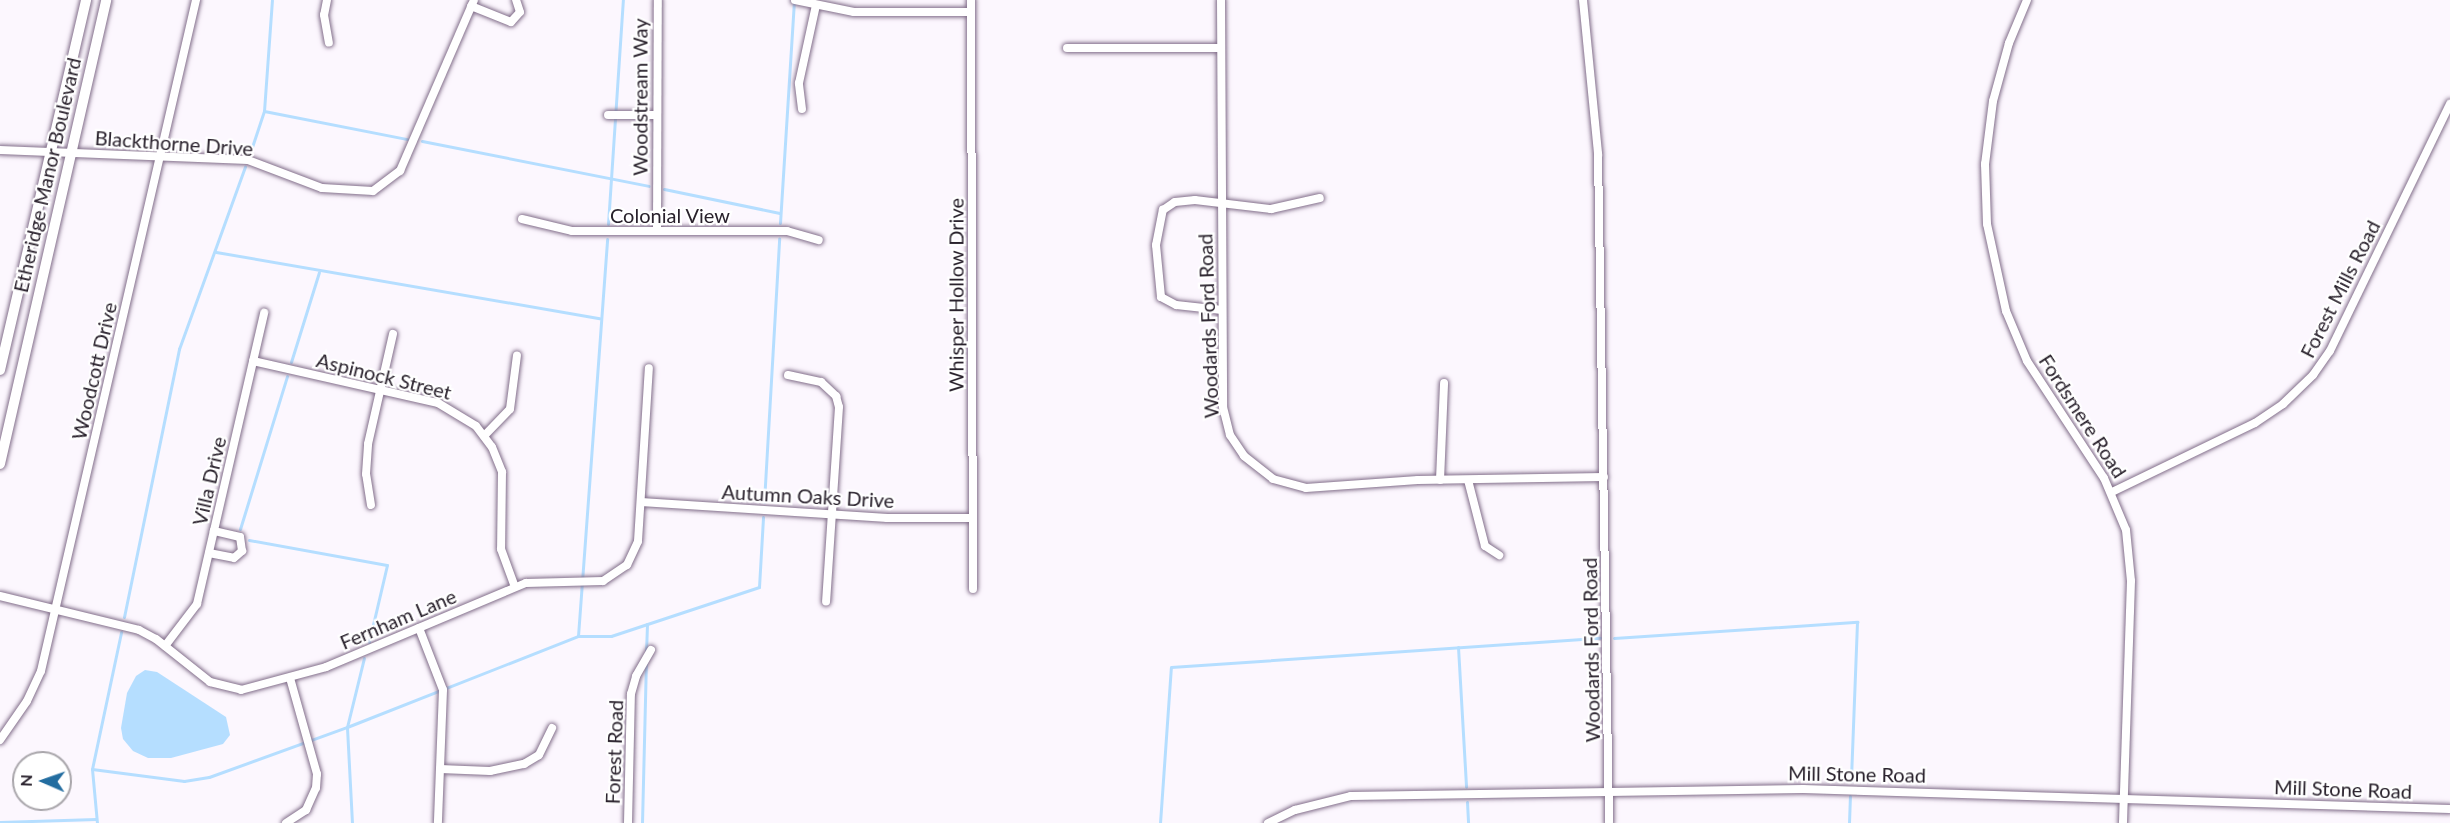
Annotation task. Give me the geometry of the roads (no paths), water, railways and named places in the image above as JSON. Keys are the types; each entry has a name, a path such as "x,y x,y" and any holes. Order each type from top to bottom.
{"main road":[{"name":"Etheridge Manor Boulevard","path":"0,370 86,0"},
{"name":"Etheridge Manor Boulevard","path":"0,464 106,0"}],"street":[{"name":"Woodcott Drive","path":"0,740 34,690 56,609 196,0"},
{"path":"327,0 324,15 329,43"},
{"path":"473,3 511,22 520,12 516,0"},
{"name":"Woodstream Way","path":"657,231 658,0"},
{"path":"795,0 854,12 971,12"},
{"name":"Whisper Hollow Drive","path":"971,0 973,589"},
{"name":"Woodards Ford Road","path":"1221,0 1224,412 1230,435 1257,468 1273,479 1306,488 1440,480 1604,477"},
{"name":"Woodards Ford Road","path":"1583,0 1598,154 1609,823"},
{"name":"Fordsmere Road","path":"2027,0 1999,75 1989,131 1985,195 1993,258 2006,310 2027,361 2112,492 2126,530 2131,561 2123,823"},
{"name":"Blackthorne Drive","path":"0,150 248,160 322,188 352,193 377,190 400,171 473,3"},
{"path":"802,109 798,83 816,5"},
{"path":"1067,48 1221,48"},
{"name":"Forest Mills Road","path":"2112,492 2254,423 2283,404 2313,375 2330,351 2450,104"},
{"path":"608,115 656,115"},
{"path":"1222,310 1176,305 1161,297 1156,273 1157,225 1163,210 1175,202 1222,201 1271,209 1320,198"},
{"name":"Colonial View","path":"522,219 572,231 793,231 819,240"},
{"name":"Villa Drive","path":"165,646 194,612 264,313"},
{"path":"371,505 366,461 393,334"},
{"path":"484,436 510,409 518,355"},
{"name":"Aspinock Street","path":"254,361 380,390 455,411 484,436 502,472 501,549 515,587"},
{"name":"Fernham Lane","path":"0,596 126,625 165,646 198,675 228,689 254,689 290,678 419,628 515,587 535,581 593,584 614,576 633,555 640,502 650,368"},
{"path":"788,375 822,382 838,400 826,602"},
{"path":"1440,480 1444,383"},
{"path":"1468,480 1485,546 1499,555"},
{"name":"Autumn Oaks Drive","path":"640,502 832,514 973,518"},
{"path":"209,553 234,558 242,551 240,537 214,531"},
{"path":"419,628 443,690 438,823"},
{"name":"Forest Road","path":"628,823 631,694 636,676 651,650"},
{"path":"286,823 306,810 316,788 317,774 290,678"},
{"path":"440,769 490,771 524,764 538,755 552,728"},
{"name":"Mill Stone Road","path":"1268,823 1313,804 1351,796 1860,789 2450,809"}],"water":[{"path":"145,670 157,672 226,717 230,735 223,744 171,758 148,758 133,751 123,739 121,728 127,693 136,676"}],"waterway":[{"path":"250,153 264,111 272,0"},
{"path":"608,224 623,0"},
{"path":"780,223 794,2"},
{"path":"264,111 407,139"},
{"path":"422,141 649,186"},
{"path":"124,617 179,349 245,167"},
{"path":"664,189 780,213"},
{"path":"764,502 779,238"},
{"path":"578,636 607,239"},
{"path":"216,252 599,318"},
{"path":"291,362 319,272"},
{"path":"240,529 287,376"},
{"path":"92,769 184,781 209,777 347,727 578,636 611,636 759,587 763,517"},
{"path":"249,540 387,565 369,642"},
{"path":"1614,638 1857,622 1851,781"},
{"path":"646,653 647,624"},
{"path":"97,823 92,769 121,632"},
{"path":"1160,823 1171,667 1600,638"},
{"path":"1458,647 1466,787"},
{"path":"352,823 347,727 364,658"},
{"path":"642,823 646,663"},
{"path":"1849,823 1850,796"},
{"path":"1467,802 1468,823"},
{"path":"0,822 96,819"}]}
